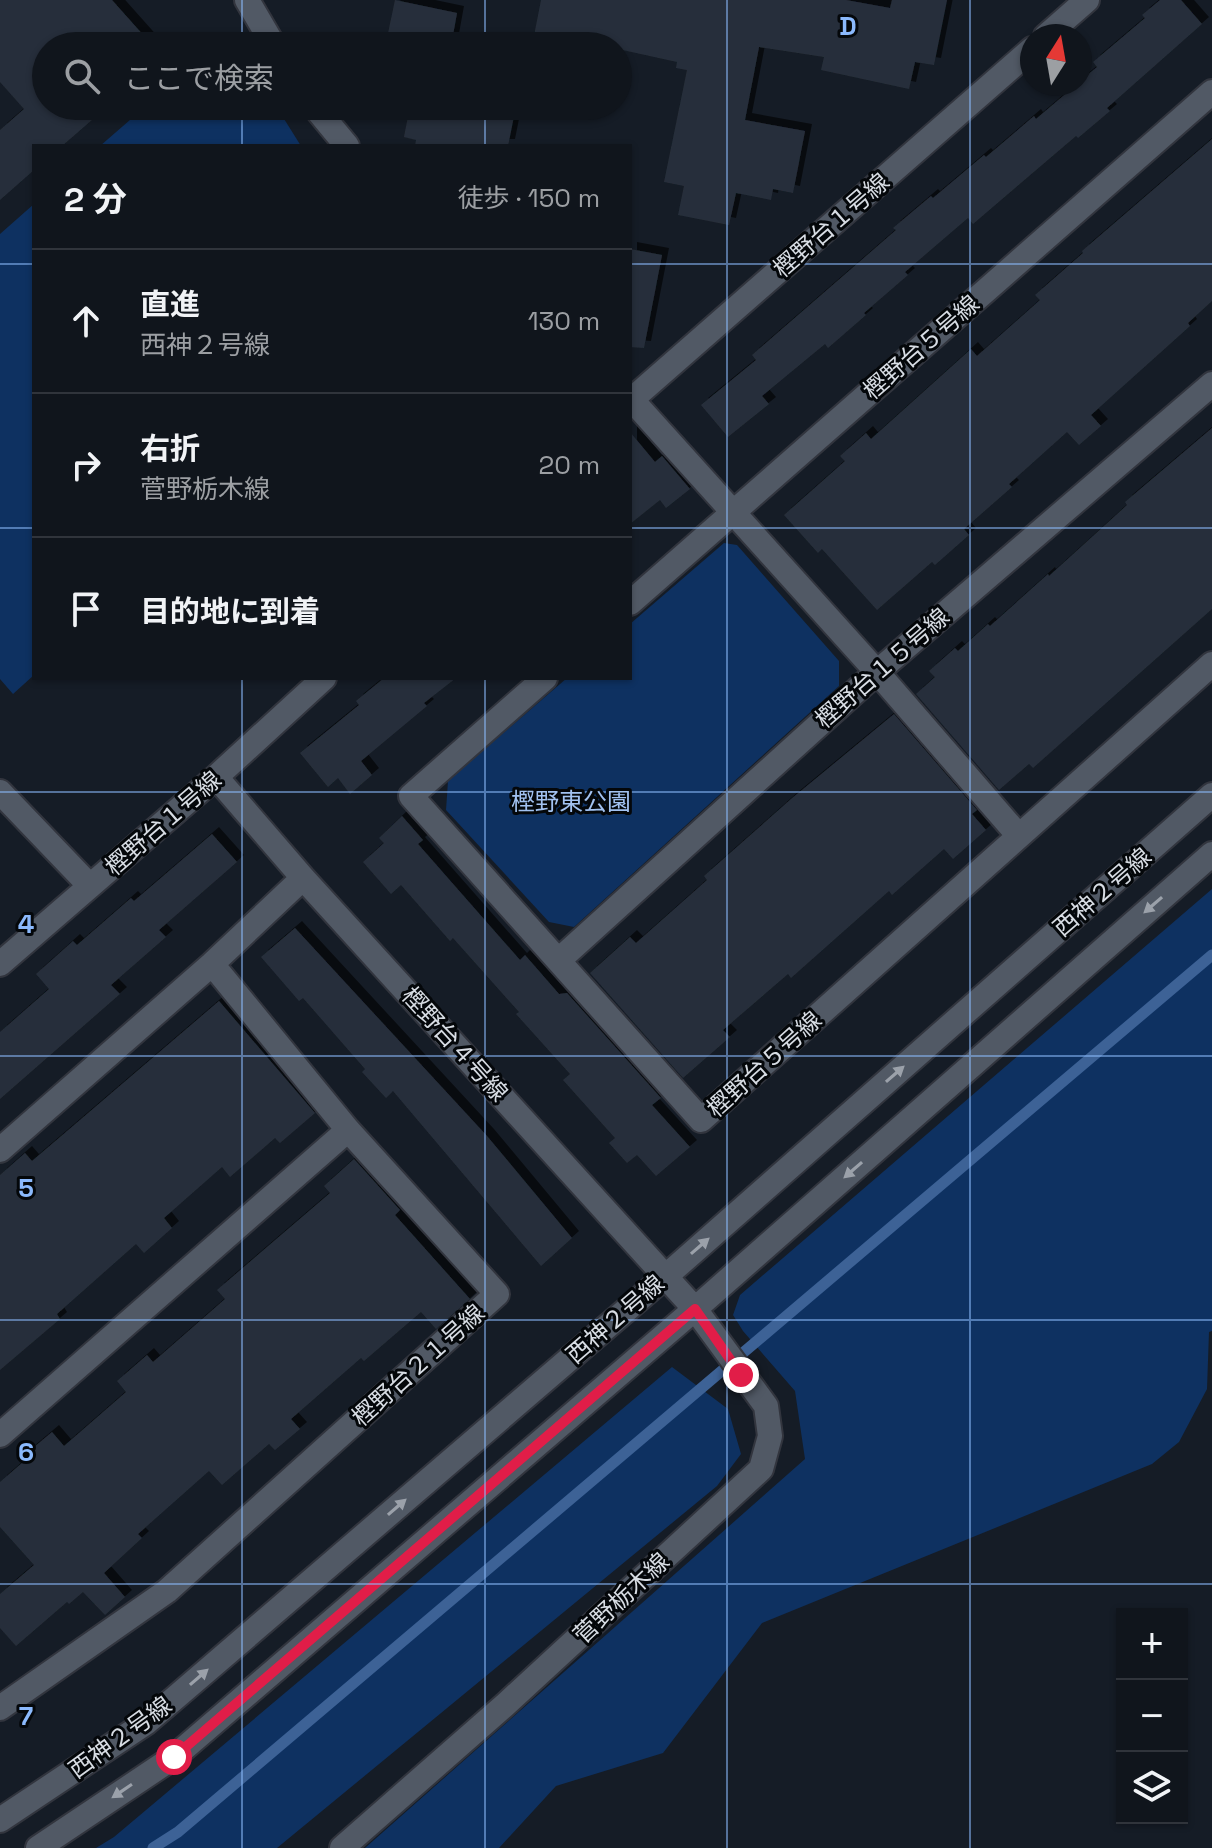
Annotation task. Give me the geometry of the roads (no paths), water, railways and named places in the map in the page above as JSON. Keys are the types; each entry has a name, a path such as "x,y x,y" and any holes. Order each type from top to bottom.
{"street":[{"path":"247,0 266,32"},
{"path":"1060,24 1087,0"},
{"name":"樫野台１号線","path":"632,399 1020,60"},
{"name":"樫野台５号線","path":"632,601 1212,92"},
{"path":"326,120 345,144"},
{"name":"樫野台１５号線","path":"559,960 877,672 1212,384"},
{"path":"632,401 877,672 1018,835"},
{"name":"樫野台５号線","path":"543,680 411,796 701,1120 1212,664"},
{"name":"樫野台１号線","path":"0,964 216,777 322,680"},
{"name":"樫野台４号線","path":"216,777 303,878 695,1309"},
{"path":"0,792 90,886"},
{"name":"西神２号線","path":"0,1820 147,1722 666,1276 1212,795"},
{"name":"西神２号線","path":"38,1848 174,1757 695,1309 1212,854"},
{"path":"0,1150 212,964 303,878"},
{"name":"樫野台２１号線","path":"0,1708 167,1591 497,1294 348,1130 212,964"},
{"path":"0,1435 348,1130"},
{"name":"菅野栃木線","path":"342,1848 505,1705 761,1469 770,1436 766,1406 695,1309"}],"waterway":[{"path":"153,1848 178,1832 1212,955"}],"park label":[{"name":"樫野東公園","path":"571,801"}]}
